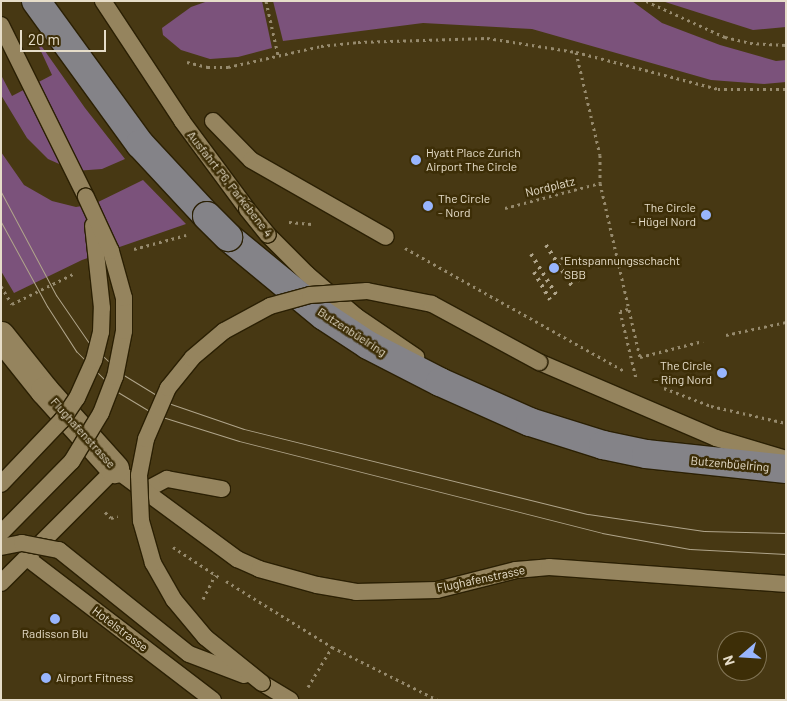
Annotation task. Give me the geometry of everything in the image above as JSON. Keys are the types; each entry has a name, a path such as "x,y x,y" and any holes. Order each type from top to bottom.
{"main road":[{"name":"Butzenbüelring","path":"36,1 140,144 161,169 200,225 228,237 348,332 394,359 530,422 612,447 684,460 786,469"}],"street":[{"name":"Flughafenstrasse","path":"1,336 45,391 115,469"}],"lane":[{"name":"Ausfahrt P6, Parkebene 4","path":"103,1 182,121 268,235 307,274 356,316 489,404"},
{"path":"1,25 112,251 124,298 124,331 115,377 101,413 72,461 1,533"},
{"path":"213,121 251,160 386,237"},
{"path":"1,484 62,420 77,398 94,360 101,332 102,286 94,225 86,197"},
{"path":"290,700 262,683 190,622 162,582 145,539 139,501 141,458 157,408 188,363 224,331 270,306 310,295 349,291 388,293 432,304 539,362 716,438 786,459"},
{"path":"1,583 115,469"},
{"name":"Flughafenstrasse","path":"115,469 224,550 252,566 317,585 356,592 438,590 516,570 549,567 786,584"},
{"path":"144,491 167,480 222,489"},
{"path":"1,547 22,543 59,550 189,654 262,683"},
{"name":"Hotelstrasse","path":"27,558 213,700"}],"path":[{"path":"266,1 278,55"},
{"path":"646,1 725,37 750,43 786,45"},
{"path":"187,62 208,67 228,67 321,46 426,38 487,38 576,52 718,89 786,89"},
{"path":"576,52 600,155 600,183 640,357 703,341"},
{"name":"Nordplatz","path":"505,208 600,183"},
{"path":"129,251 200,225"},
{"path":"386,237 636,378 646,381"},
{"path":"1,286 12,304 77,272"},
{"path":"628,309 620,311 636,378"},
{"path":"726,335 786,322"},
{"path":"655,385 711,406 786,423"},
{"path":"215,575 332,647 438,700"},
{"path":"306,688 332,647"}],"shaded area":[{"path":"208,1 262,1 272,48 238,57 210,59 181,50 163,35 162,28 191,7"},
{"path":"273,1 632,1 662,23 720,45 776,61 786,60 786,82 764,84 711,80 532,29 423,23 283,41"},
{"path":"662,1 786,1 786,27 753,30"},
{"path":"33,34 85,108 125,159 102,169 75,171 48,159 27,138 1,95 1,75 12,96 52,75"},
{"path":"1,152 24,185 52,201 76,207 94,204 143,180 186,224 82,260 14,293 1,271"}],"tram line":[{"path":"1,192 56,295 89,343 122,374 171,404 244,429 588,514 704,531 786,533"},
{"path":"1,222 47,306 76,351 116,391 156,415 239,441 602,533 690,549 786,554"}],"railway":[{"path":"546,245 572,286"},
{"path":"531,254 557,296"},
{"path":"562,257 579,282"},
{"path":"534,272 550,300"}],"place":[{"name":"Hyatt Place Zurich Airport The Circle","path":"416,160"},
{"name":"The Circle - Nord","path":"428,206"},
{"name":"The Circle - Hügel Nord","path":"706,215"},
{"name":"Entspannungsschacht SBB","path":"554,268"},
{"name":"The Circle - Ring Nord","path":"722,373"},
{"name":"Radisson Blu","path":"55,619"},
{"name":"Airport Fitness","path":"46,678"}]}
